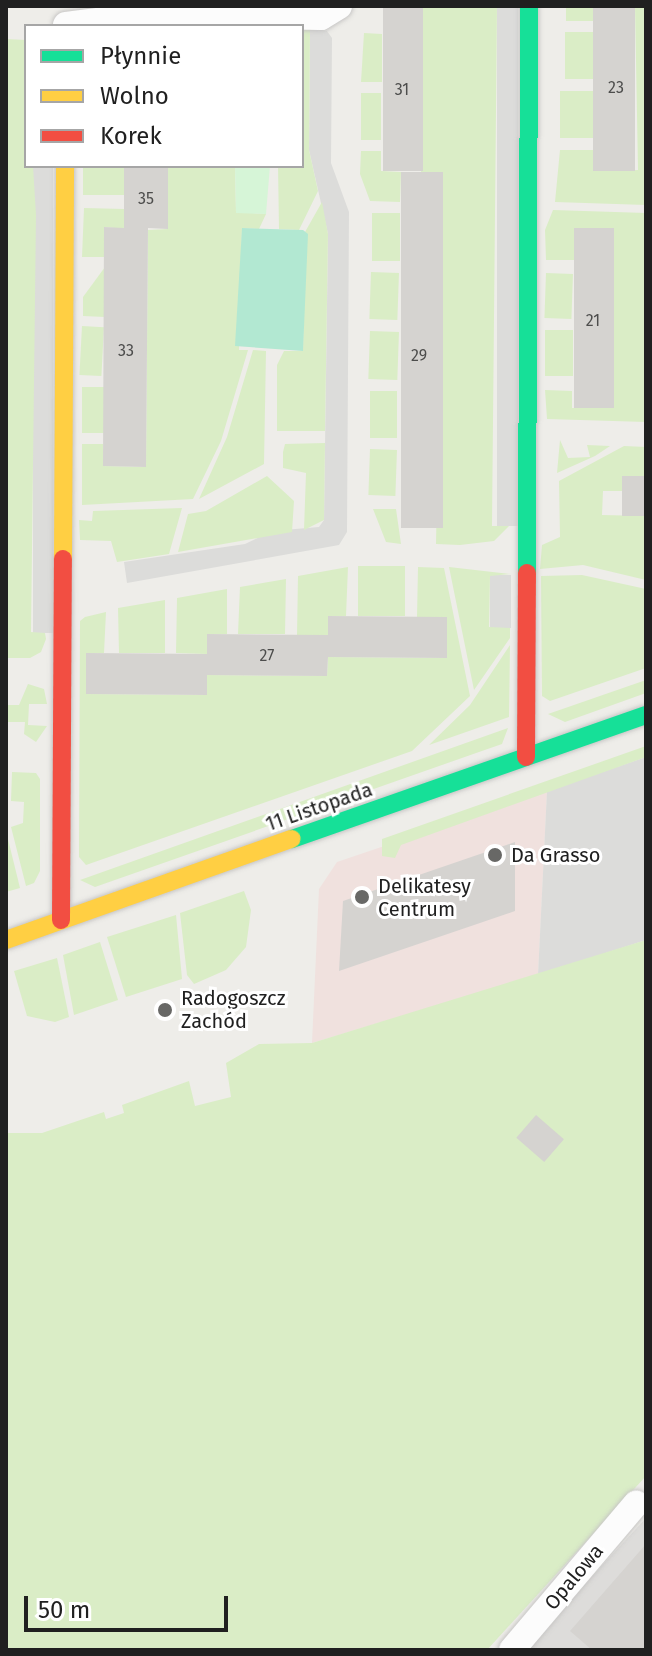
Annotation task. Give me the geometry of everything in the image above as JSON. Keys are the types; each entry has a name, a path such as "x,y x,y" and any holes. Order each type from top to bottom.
{"street":[{"path":"80,24 152,14 321,17 339,6"},
{"path":"526,757 529,6"},
{"path":"61,920 65,168"},
{"name":"11 Listopada","path":"6,940 646,715"},
{"name":"Opalowa","path":"516,1649 636,1504"}],"shaded area":[{"path":"497,6 518,6 518,526 497,526"},
{"path":"310,27 327,31 332,38 331,163 349,212 347,532 339,545 127,583 124,562 245,544 272,531 319,527 324,520 328,234 309,150"},
{"path":"33,168 53,168 53,633 33,633"},
{"path":"490,575 511,575 511,628 490,628"},
{"path":"646,757 646,940 538,975 547,791"},
{"path":"547,791 538,975 312,1043 319,889 337,862"},
{"path":"646,1518 646,1650 524,1650"}],"green space":[{"path":"423,6 497,6 492,526 509,526 494,541 460,545 436,544 443,173 421,172"},
{"path":"566,6 593,6 593,21 566,21"},
{"path":"635,6 646,6 646,205 555,202 560,150 595,150 596,171 638,170"},
{"path":"304,27 310,27 309,150 318,191 299,230 279,229 278,168 304,168"},
{"path":"565,32 594,32 594,79 565,79"},
{"path":"364,33 382,34 382,82 361,82"},
{"path":"6,39 24,40 24,168 33,168 36,215 31,632 45,633 46,639 41,652 30,658 6,658"},
{"path":"560,91 595,91 595,138 560,138"},
{"path":"361,93 381,93 381,140 361,140"},
{"path":"361,151 381,151 381,171 401,172 400,202 370,201 360,174"},
{"path":"83,168 124,168 124,195 83,195"},
{"path":"168,168 235,168 236,212 266,214 259,229 242,228 239,350 248,350 221,441 193,499 82,505 82,444 103,444 104,466 146,467 148,230 168,229"},
{"path":"235,168 270,168 266,214 236,213"},
{"path":"322,202 328,234 325,431 277,431 277,365 284,351 303,351 305,232"},
{"path":"84,208 124,209 124,229 105,227 105,257 82,257"},
{"path":"553,210 646,213 646,422 547,419 545,390 572,391 572,408 612,408 614,229 574,228 574,260 546,260 545,230"},
{"path":"372,213 400,213 400,261 372,261"},
{"path":"242,228 303,230 308,234 303,351 235,346"},
{"path":"105,267 105,317 83,316 83,297"},
{"path":"371,272 399,273 397,320 369,319"},
{"path":"546,273 573,274 571,319 544,318"},
{"path":"82,326 104,327 101,376 79,375"},
{"path":"545,330 573,330 573,376 545,376"},
{"path":"370,331 399,332 397,380 368,379"},
{"path":"253,350 266,351 264,464 199,499 227,437"},
{"path":"82,387 104,387 104,433 82,433"},
{"path":"370,391 397,391 397,438 370,438"},
{"path":"560,440 568,458 590,457 587,445 610,446 595,456 557,473"},
{"path":"325,443 324,520 304,530 306,473 283,468 283,452 285,444"},
{"path":"624,446 646,447 646,476 622,476 622,491 603,491 602,515 646,516 646,580 583,565 540,569 542,545 560,537 559,481"},
{"path":"370,449 397,450 395,496 368,495"},
{"path":"267,476 294,501 292,532 178,552 188,514 206,511"},
{"path":"182,508 169,554 117,562 111,541 80,540 79,520 92,521 93,511"},
{"path":"373,509 396,509 401,544 386,542"},
{"path":"358,566 405,566 405,616 358,616"},
{"path":"348,567 346,616 328,616 328,635 297,635 298,576"},
{"path":"418,567 444,568 470,696 412,751 86,865 79,857 80,621 106,612 104,653 86,653 86,694 207,695 207,675 327,676 328,657 446,658 447,617 417,617"},
{"path":"449,567 511,574 490,576 489,627 510,628 510,638 474,690"},
{"path":"582,575 646,589 646,668 550,701 542,696 541,576"},
{"path":"286,579 285,634 238,634 240,587"},
{"path":"227,589 227,634 207,634 207,654 176,653 177,598"},
{"path":"165,600 165,653 119,653 118,608"},
{"path":"510,645 509,717 429,745 470,705"},
{"path":"646,680 646,693 565,722 548,714"},
{"path":"28,684 44,689 47,704 29,704 28,725 47,726 36,742 24,734 25,722 6,722 6,705 19,705"},
{"path":"508,728 502,744 95,887 80,880"},
{"path":"646,746 646,757 401,845 395,858 382,856 382,839"},
{"path":"12,772 36,773 40,779 40,871 34,883 26,886 11,827 23,823 24,802 11,801"},
{"path":"6,831 20,888 6,892"},
{"path":"244,891 251,910 246,947 226,970 194,984 187,975 180,913"},
{"path":"176,915 182,979 126,997 107,937"},
{"path":"646,940 646,1476 487,1650 6,1650 6,1133 42,1133 104,1112 106,1119 124,1113 122,1105 189,1081 195,1106 231,1097 226,1063 259,1044 312,1043"},
{"path":"100,942 118,1000 74,1015 63,955"},
{"path":"57,958 69,1017 55,1022 27,1016 14,971"}],"building":[{"path":"383,6 423,6 423,171 383,171"},
{"path":"593,6 635,6 635,171 593,171"},
{"path":"124,168 168,168 168,229 148,228 146,467 103,466 104,227 124,228"},
{"path":"401,172 443,172 443,528 401,528"},
{"path":"574,228 614,228 614,408 574,408"},
{"path":"622,476 646,476 646,516 622,516"},
{"path":"328,616 447,617 447,658 328,657 327,676 207,675 207,695 86,694 86,653 207,654 207,634 328,635"},
{"path":"515,842 515,911 339,971 343,901"},
{"path":"536,1115 564,1139 544,1162 516,1138"},
{"path":"646,1544 646,1650 592,1650 570,1631"}],"traffic: fast":[{"path":"527,573 529,6"},
{"path":"292,839 646,715"}],"traffic: slow":[{"path":"63,559 65,168"},
{"path":"6,940 292,839"}],"traffic: jam":[{"path":"61,920 63,559"},
{"path":"526,757 527,573"}],"place":[{"name":"Da Grasso","path":"495,855"},
{"name":"Delikatesy Centrum","path":"362,897"},
{"name":"Radogoszcz Zachód","path":"165,1010"}]}
